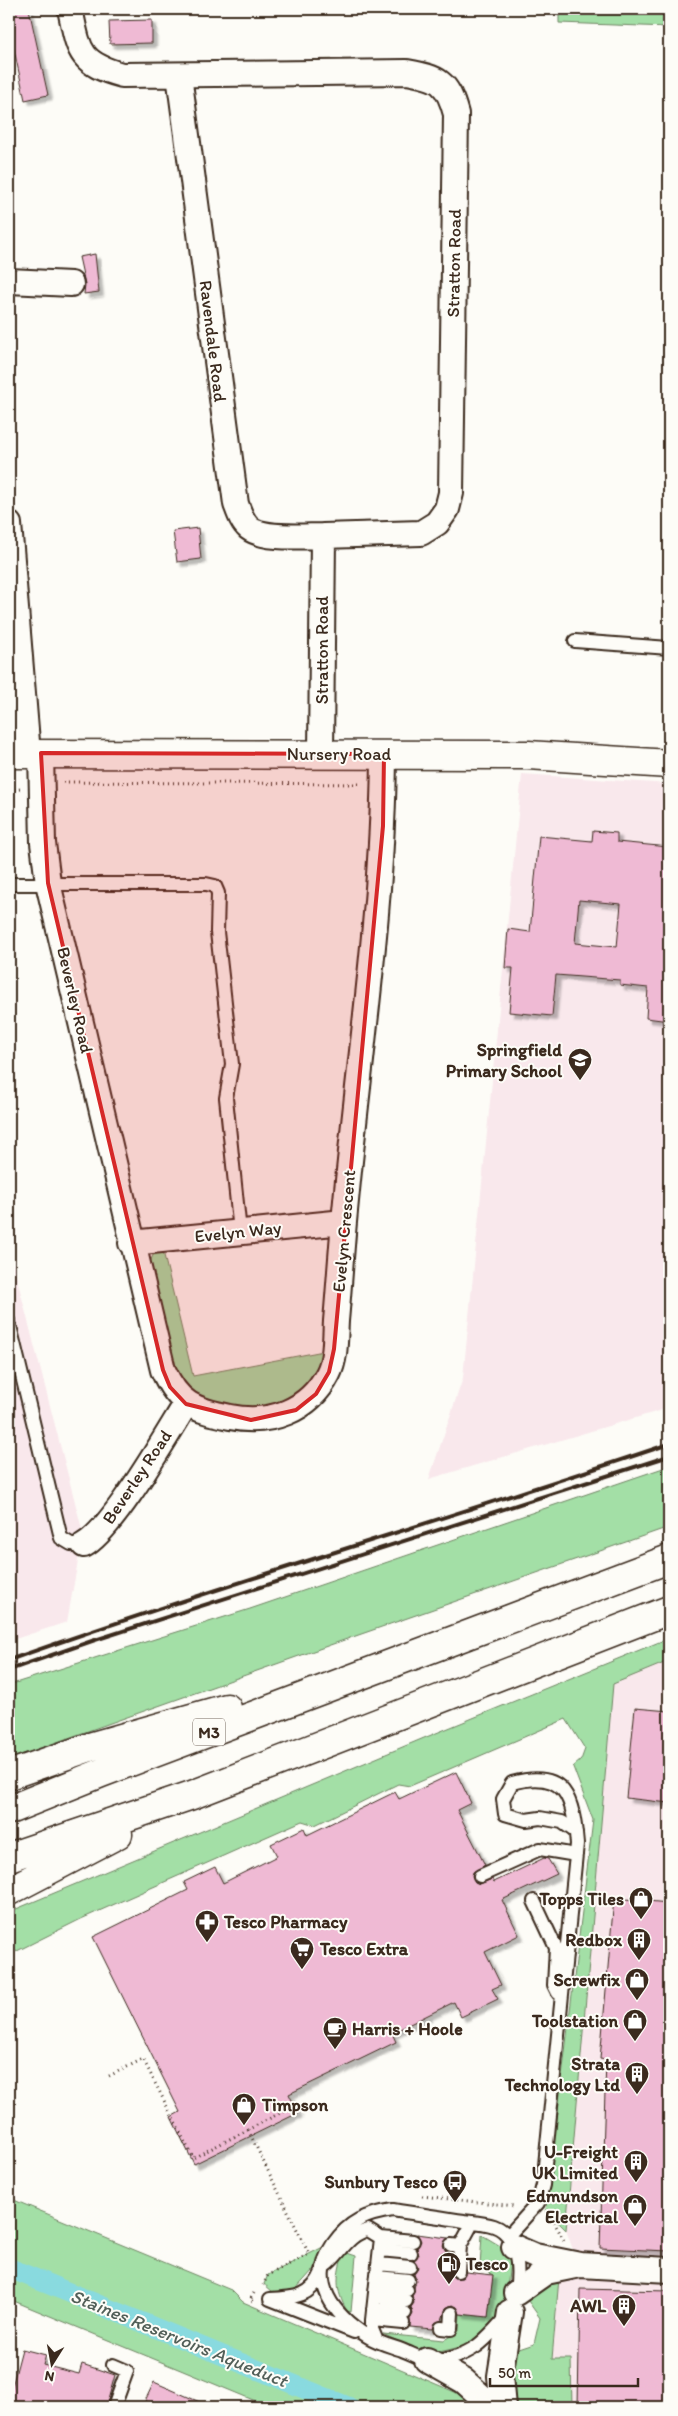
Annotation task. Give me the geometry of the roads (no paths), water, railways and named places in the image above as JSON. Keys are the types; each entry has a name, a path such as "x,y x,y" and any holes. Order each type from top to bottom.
{"main road":[{"name":"Nursery Road","path":"26,754 528,755 669,764"},
{"name":"M3","path":"9,1810 110,1769 669,1559"},
{"path":"9,1857 192,1795 669,1610"},
{"name":"M3","path":"9,1775 93,1746 409,1657"},
{"path":"9,1891 192,1795"}],"street":[{"name":"Stratton Road","path":"70,9 78,46 87,59 102,70 122,76 407,72 434,77 452,99 456,114 451,483 447,509 437,523 421,533 323,536 321,754"},
{"name":"Ravendale Road","path":"179,75 236,504 243,521 255,532 276,536 323,536"},
{"path":"9,280 71,284"},
{"name":"Beverley Road","path":"9,524 26,754 41,789 43,843 48,883 131,1243"},
{"name":"Evelyn Crescent","path":"186,1404 251,1420 274,1417 296,1410 316,1394 330,1372 334,1349 344,1222 383,826 384,754"},
{"name":"Evelyn Way","path":"131,1243 344,1222"},
{"path":"131,1243 163,1370 170,1387 186,1404"},
{"name":"Beverley Road","path":"84,1545 93,1540 130,1492 186,1404"},
{"path":"511,2242 535,2256 580,2265 669,2270"},
{"path":"503,2407 500,2376 513,2302 546,2272 580,2265"},
{"path":"428,2360 464,2381 493,2407"}],"lane":[{"path":"575,641 669,648"},
{"path":"9,884 206,884 215,886 218,893 217,932 232,1064 226,1098 240,1232"},
{"path":"9,1322 61,1538 71,1544 84,1545"},
{"path":"511,2242 538,2203 542,2184 576,1855 576,1832 569,1797 551,1781 531,1778 512,1783 503,1799 506,1814 526,1820 540,1818 562,1822 576,1832"},
{"path":"480,1876 540,1849 576,1855"},
{"path":"534,1901 556,1948 554,1985 561,1999"},
{"path":"393,2210 473,2222 494,2226 511,2242 517,2266 513,2302 477,2346 444,2360 428,2360 270,2299 294,2298 317,2284 327,2252 339,2235 352,2222 369,2214 393,2210"},
{"path":"455,2256 473,2222"},
{"path":"373,2339 342,2317 323,2288 323,2269 334,2259 346,2242 357,2233 368,2230 380,2244 412,2247"},
{"path":"373,2339 372,2329 380,2244"},
{"path":"375,2292 406,2296"},
{"path":"375,2292 406,2296"},
{"path":"375,2292 406,2296"},
{"path":"113,2365 127,2371 114,2407"}],"waterway":[{"name":"Staines Reservoirs Aqueduct","path":"9,2268 349,2407"}],"railway":[{"path":"9,1660 173,1604 669,1444"},
{"path":"9,1670 92,1641 669,1456"}],"place":[{"name":"Springfield Primary School","path":"580,1081"},
{"name":"Topps Tiles","path":"641,1920"},
{"name":"Tesco Pharmacy","path":"207,1943"},
{"name":"Redbox","path":"639,1961"},
{"name":"Tesco Extra","path":"302,1970"},
{"name":"Screwfix","path":"637,2001"},
{"name":"Toolstation","path":"635,2042"},
{"name":"Harris + Hoole","path":"335,2050"},
{"name":"Strata Technology Ltd","path":"637,2095"},
{"name":"Timpson","path":"244,2126"},
{"name":"U-Freight UK Limited","path":"636,2183"},
{"name":"Sunbury Tesco","path":"455,2203"},
{"name":"Edmundson Electrical","path":"635,2227"},
{"name":"Tesco","path":"449,2285"},
{"name":"AWL","path":"624,2327"}]}
